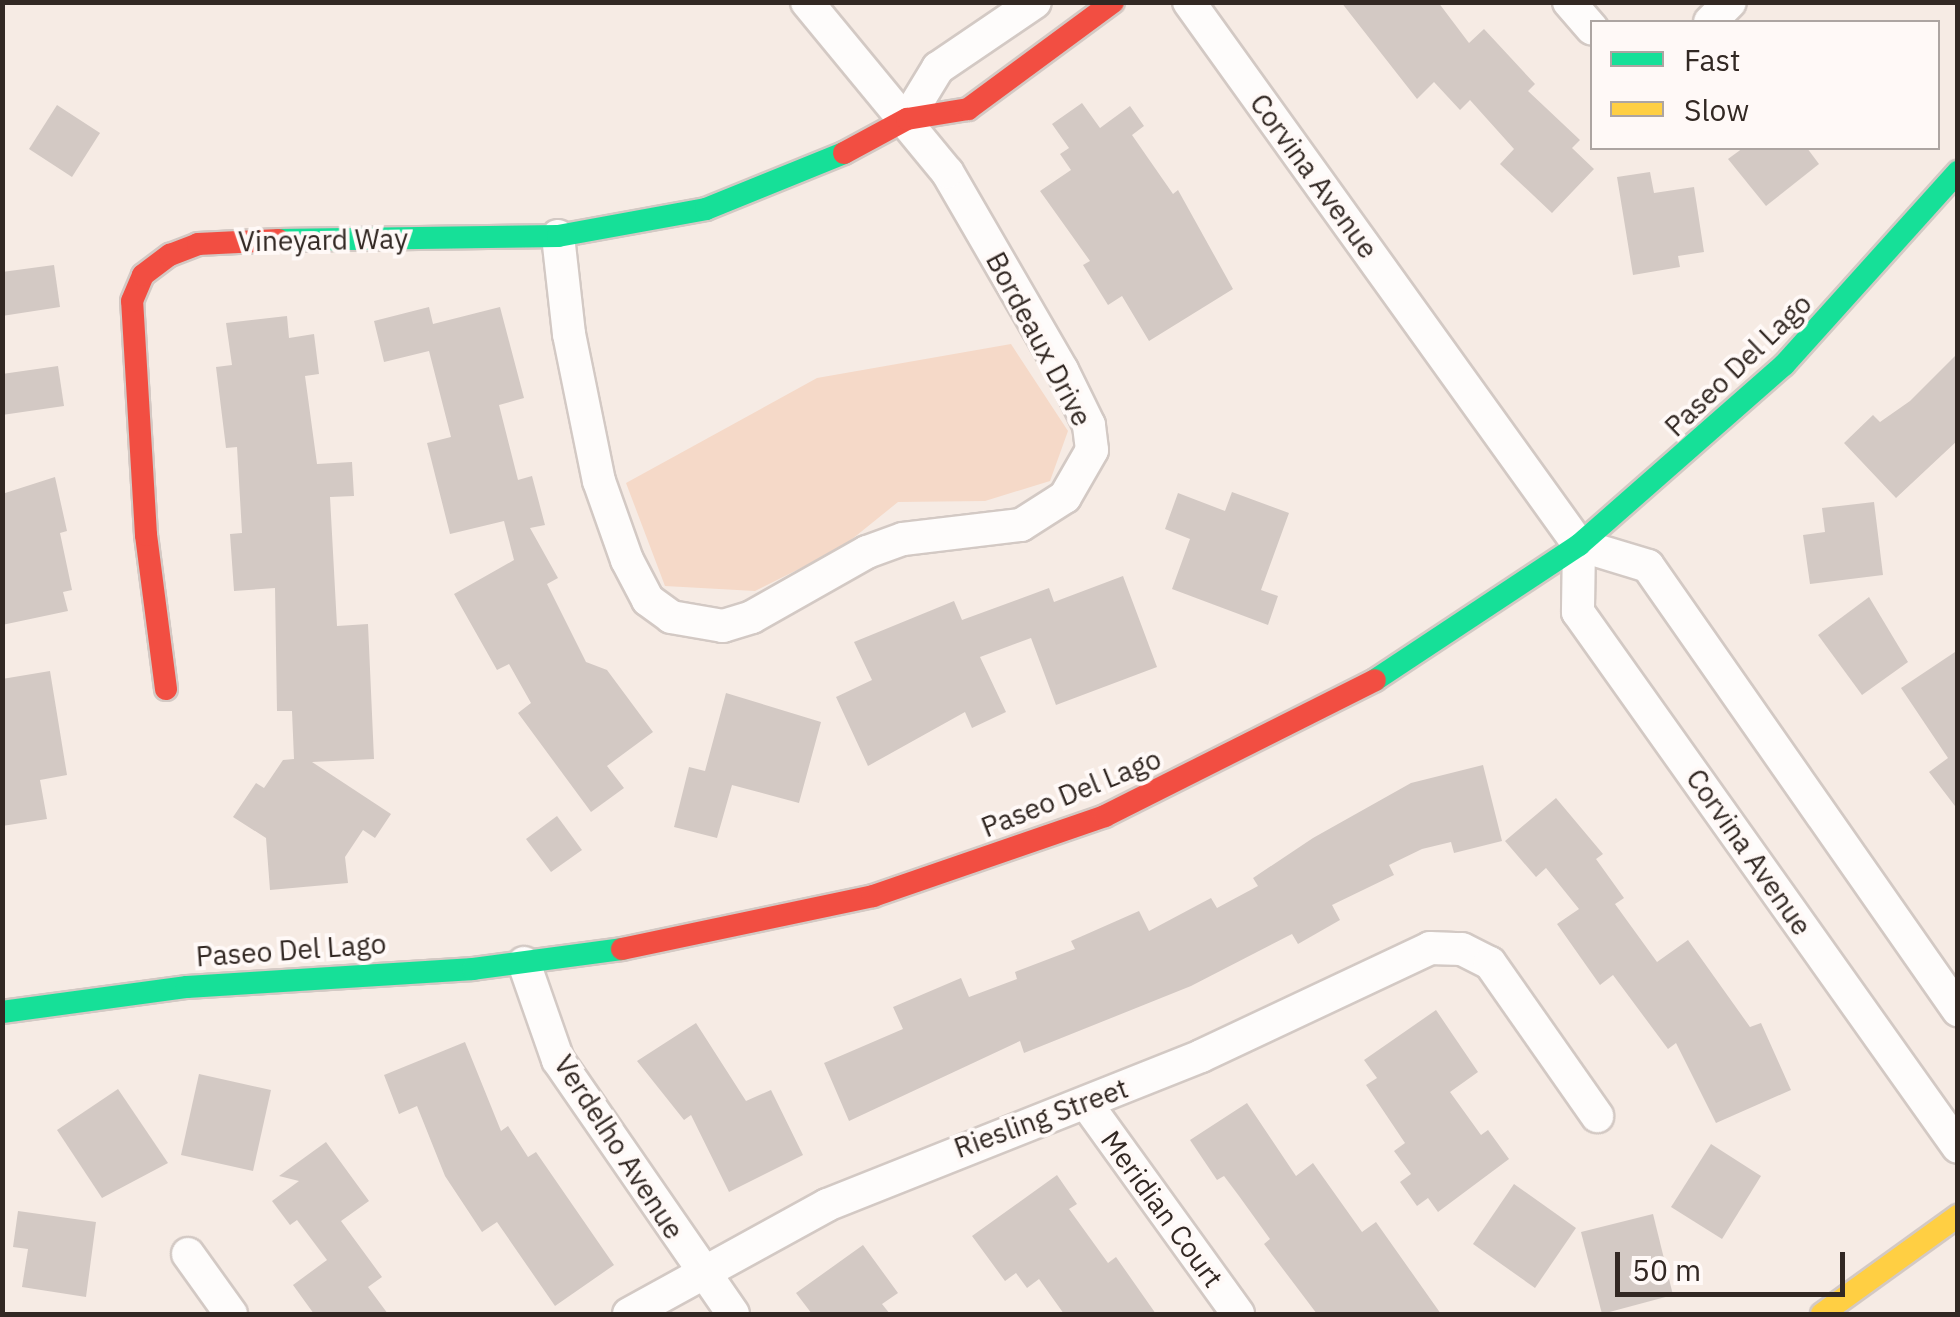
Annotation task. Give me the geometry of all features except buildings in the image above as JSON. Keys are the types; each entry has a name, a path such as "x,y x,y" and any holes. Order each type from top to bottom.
{"street":[{"name":"Bordeaux Drive","path":"558,236 582,405 627,560 648,600 671,617 723,626 752,617 867,552 903,539 1021,524 1042,515 1081,476 1092,450 1089,425 1062,370 947,172 907,118 807,2"},
{"name":"Vineyard Way","path":"907,118 938,68 1035,2"},
{"name":"Vineyard Way","path":"166,689 146,535 133,342 132,301 143,276 198,244 558,236 706,209 832,160 907,118 968,109 1113,2"},
{"name":"Corvina Avenue","path":"1190,2 1578,545 1578,612 1958,1147"},
{"path":"1569,2 1590,26"},
{"path":"1712,20 1730,2"},
{"name":"Paseo Del Lago","path":"2,1012 205,985 524,963 664,944 804,914 956,870 1105,816 1372,682 1578,545 1784,365 1958,172"},
{"path":"1578,545 1648,566 1958,1010"},
{"name":"Riesling Street","path":"629,1314 702,1272 940,1155 1086,1102 1285,1019 1430,948 1462,949 1490,963 1597,1116"},
{"name":"Verdelho Avenue","path":"524,963 558,1060 733,1314"},
{"name":"Meridian Court","path":"1086,1102 1238,1314"},
{"path":"1822,1314 1958,1216"},
{"path":"188,1254 231,1314"}],"shaded area":[{"path":"1011,344 1068,431 1050,481 985,501 898,502 841,548 755,591 665,586 626,483 817,378"}],"traffic: fast":[{"path":"279,240 558,236 706,209 844,153"},
{"path":"1375,680 1579,545 1784,365 1958,172"},
{"path":"2,1012 187,987 473,969 622,949"}],"traffic: slow":[{"path":"1822,1314 1958,1216"}],"traffic: jam":[{"path":"844,153 907,119 968,109 1113,2"},
{"path":"166,689 146,535 132,301 143,275 170,255 198,244 279,240"},
{"path":"622,949 873,896 1105,816 1375,680"}]}
